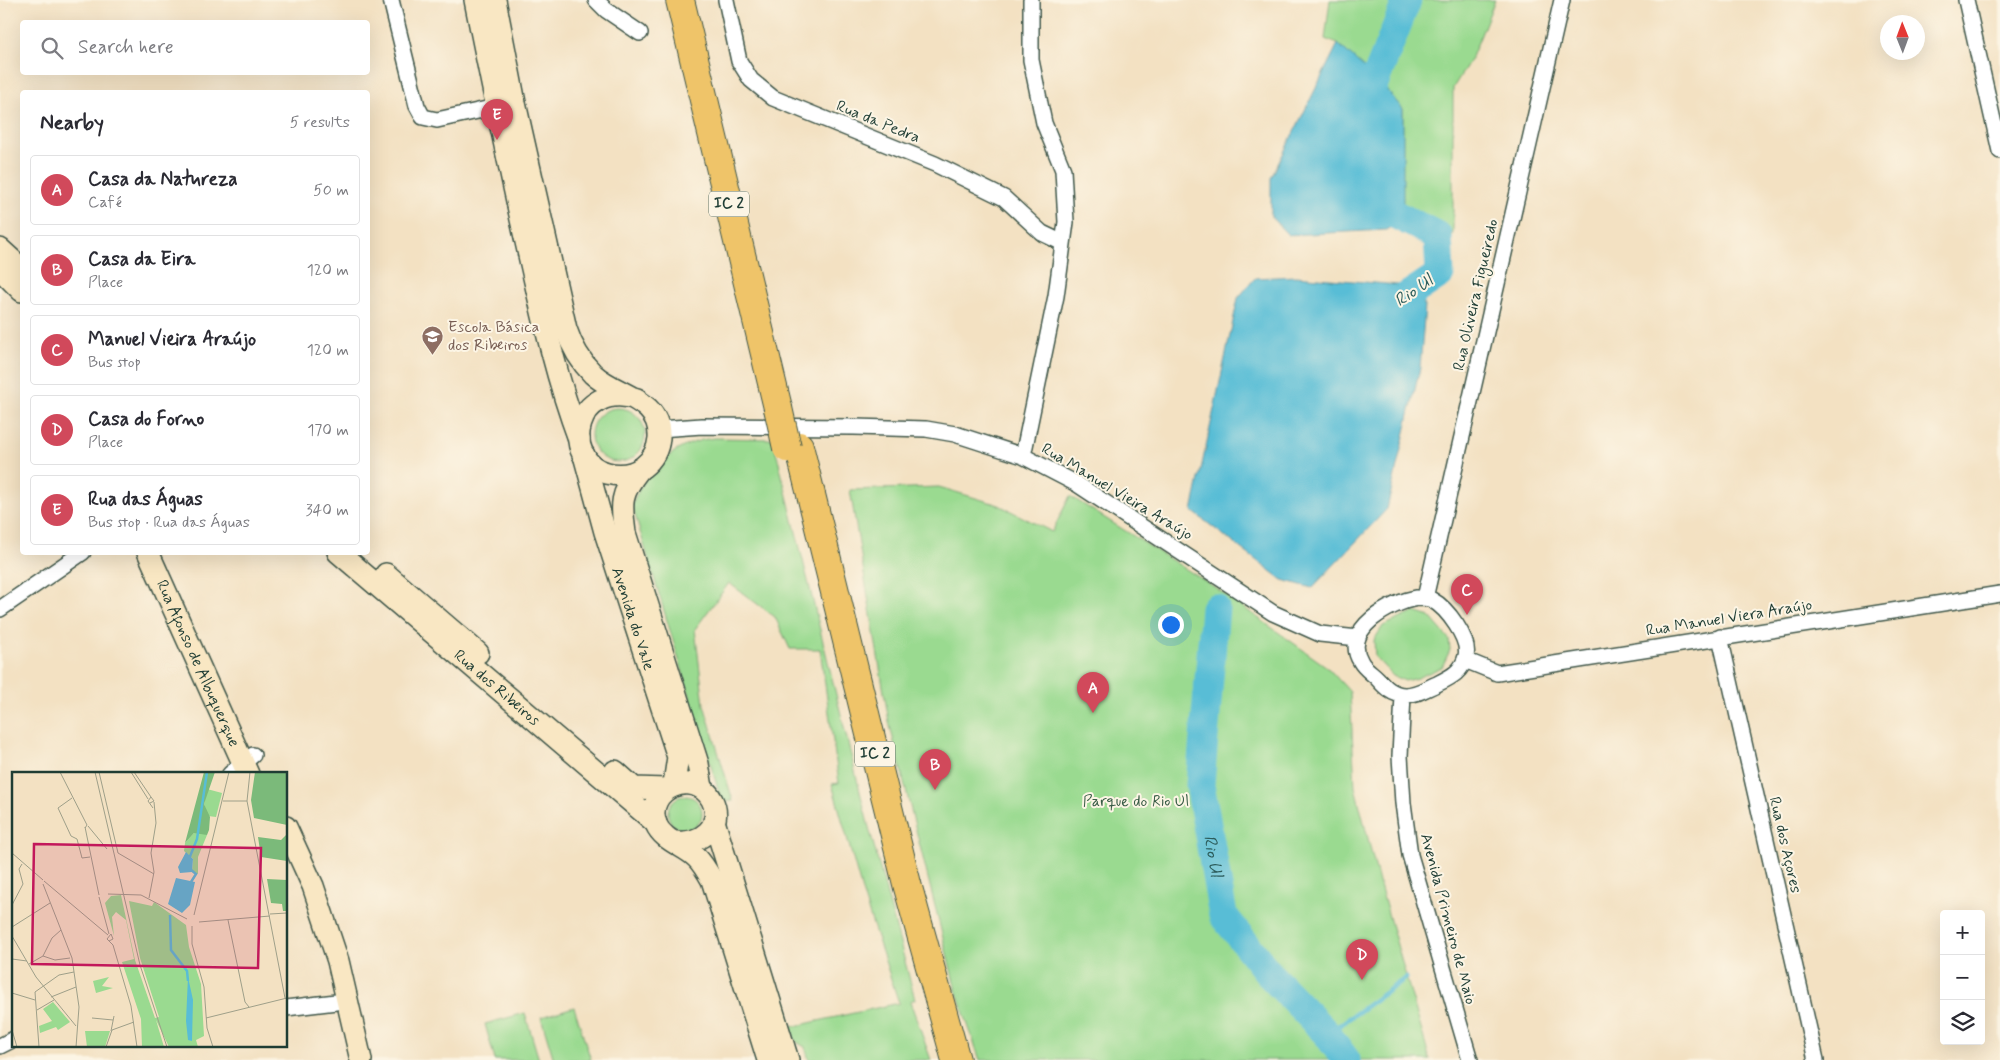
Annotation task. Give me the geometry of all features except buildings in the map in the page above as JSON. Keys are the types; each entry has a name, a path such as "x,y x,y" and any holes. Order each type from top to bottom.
{"highway":[{"name":"IC 2","path":"680,0 784,408"},
{"name":"IC 2","path":"695,0 784,408 895,886 943,1060"},
{"name":"IC 2","path":"793,447 907,884 956,1060"}],"main road":[{"name":"Avenida do Vale","path":"475,0 496,107 546,333 564,400 581,447 605,532 678,757 670,787 656,805 656,823"},
{"path":"495,0 515,103 571,346 580,360 605,384 637,399 651,412 659,429 655,452 639,470 627,474 614,475 597,468 581,447 579,427 583,416 591,406 601,399 613,395 626,395 637,399"},
{"path":"0,249 20,267"},
{"path":"0,269 20,289"},
{"name":"Avenida do Vale","path":"639,470 625,487 621,506 625,532 698,764 702,788 714,802 714,822 788,1060"},
{"name":"Rua Afonso de Albuquerque","path":"149,555 247,768"},
{"name":"Rua Afonso de Albuquerque","path":"162,555 247,768"},
{"name":"Rua dos Ribeiros","path":"342,555 656,823"},
{"name":"Rua dos Ribeiros","path":"362,555 634,788 670,787"},
{"path":"670,787 684,782 702,788"},
{"path":"676,842 686,843 700,839 710,830 714,822"},
{"path":"656,823 668,838 698,858 712,880 768,1060"},
{"path":"288,831 313,886 338,960 361,1060"},
{"path":"288,862 305,900 326,963 348,1060"}],"street":[{"path":"391,0 417,106 423,116 437,120 496,107"},
{"path":"596,0 606,10 640,33"},
{"name":"Rua da Pedra","path":"726,0 739,61 751,80 773,98 935,164 1004,198 1042,233 1062,242"},
{"path":"1023,456 1056,296 1066,213 1063,170 1044,123 1031,60 1030,0"},
{"name":"Rua Oliveira Figueiredo","path":"1425,598 1562,0"},
{"path":"1966,0 2000,151"},
{"name":"Rua Manuel Vieira Araújo","path":"659,429 727,426 926,429 955,434 1023,456 1077,484 1273,613 1320,634 1358,638"},
{"path":"0,609 79,555"},
{"name":"Rua Manuel Viera Araújo","path":"1465,660 1497,673 2000,594"},
{"path":"1425,598 1439,605 1465,636 1467,644 1465,660 1455,675 1420,692 1403,695 1386,688 1360,661 1357,646 1358,638 1365,623 1371,617 1410,599 1425,598"},
{"name":"Rua dos Açores","path":"1720,637 1816,1060"},
{"name":"Avenida Primeiro de Maio","path":"1403,695 1400,756 1403,804 1410,856 1470,1060"},
{"path":"288,1008 336,1002"},
{"path":"0,1046 12,1040"}],"green space":[{"path":"1330,0 1495,0 1472,57 1453,88 1453,235 1402,216 1403,109 1338,44 1325,39"},
{"path":"618,408 628,410 637,416 643,425 645,435 643,445 637,454 628,460 618,462 608,460 599,454 593,445 591,435 593,425 599,416 608,410"},
{"path":"715,438 773,439 867,820 915,999 910,1001 931,1060 809,1060 805,1047 795,1041 791,1027 899,1003 864,898 832,784 839,783 820,649 790,649 775,617 729,583 695,629 704,705 733,801 722,802 632,505 645,480 654,469 675,451 701,440"},
{"name":"Parque do Rio Ul","path":"939,487 999,505 1052,532 1070,496 1216,588 1327,667 1350,692 1355,787 1379,882 1430,1060 980,1060 956,990 889,722 850,490"},
{"path":"1415,612 1430,617 1449,639 1450,650 1442,667 1405,681 1393,676 1375,657 1374,640 1383,626"},
{"path":"685,796 692,797 697,801 701,806 701,820 697,825 692,829 685,830 678,829 673,825 669,820 668,813 669,806 673,801 678,797"},
{"path":"574,1007 591,1060 554,1060 541,1017"},
{"path":"525,1013 539,1060 495,1060 485,1024"}],"water":[{"path":"1338,44 1376,78 1403,109 1403,219 1386,230 1288,235 1271,217 1271,178"},
{"path":"1296,276 1398,285 1425,306 1420,368 1387,509 1312,588 1282,580 1192,511 1238,298 1255,278"}],"waterway":[{"name":"Rio Ul","path":"1362,114 1407,0"},
{"name":"Rio Ul","path":"1374,192 1388,211 1438,236 1440,274 1377,316"},
{"name":"Rio Ul","path":"1215,608 1200,785 1223,915 1271,976 1327,1034 1346,1060"},
{"path":"1327,1034 1406,978"}],"place":[{"name":"Rua das Águas","path":"497,140"},
{"name":"Escola Básica dos Ribeiros","path":"432,355"},
{"name":"Manuel Vieira Araújo","path":"1467,615"},
{"name":"Casa da Natureza","path":"1093,713"},
{"name":"Casa da Eira","path":"935,790"},
{"name":"Casa do Forno","path":"1362,980"}]}
